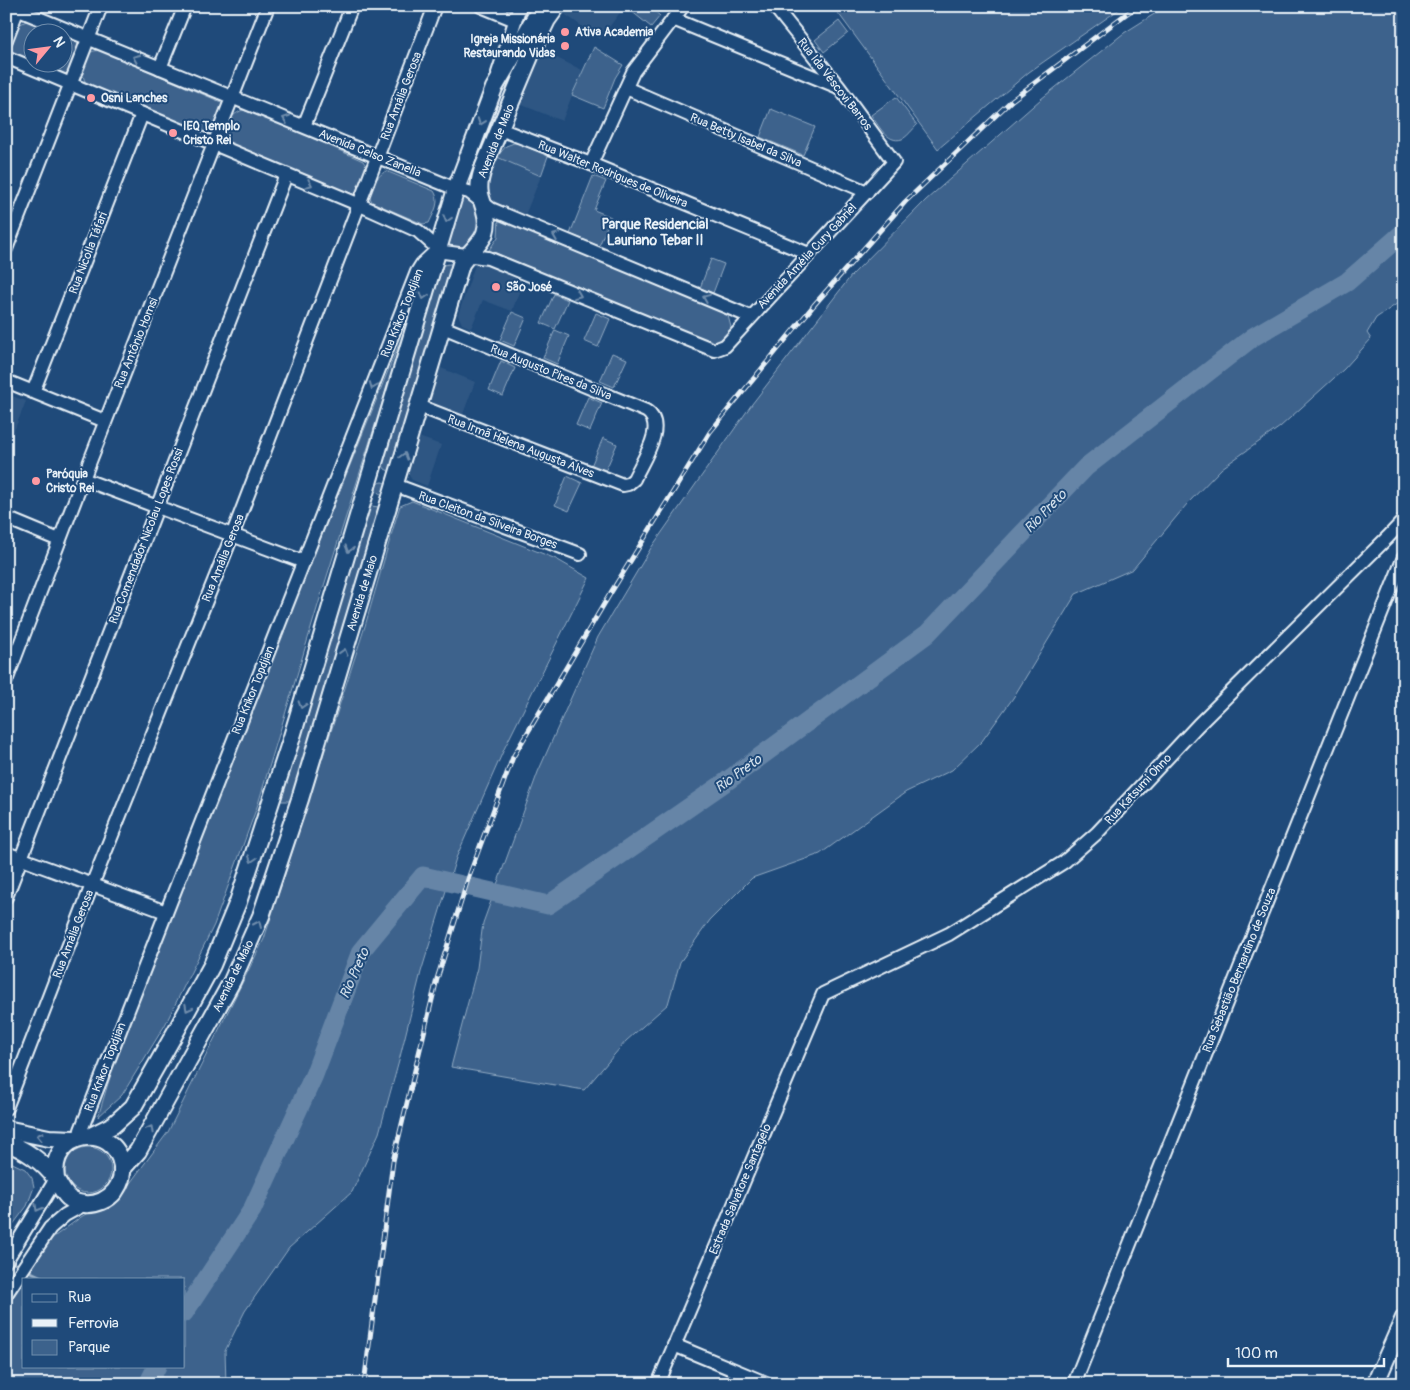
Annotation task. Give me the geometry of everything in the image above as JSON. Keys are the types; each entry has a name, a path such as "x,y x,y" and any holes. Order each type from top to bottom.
{"main road":[{"name":"Avenida de Maio","path":"81,1138 113,1125 133,1107 212,965 238,902 291,740 456,189 494,88 542,6"},
{"name":"Avenida de Maio","path":"122,1169 138,1151 232,981 261,916 300,799 461,264 481,241 486,230 487,218 480,193 480,181 484,166 534,47 547,20 557,6"},
{"path":"376,457 382,474 395,486"},
{"path":"363,502 390,502"},
{"path":"6,1129 49,1138 99,1138 113,1147 118,1155 122,1169 119,1185 108,1198 101,1202 85,1204 70,1198 64,1193 56,1179 36,1160 15,1145 6,1143"},
{"path":"56,1179 55,1165 59,1153 68,1143 81,1138"},
{"path":"1375,1384 1404,1318"}],"street":[{"path":"6,249 101,6"},
{"path":"160,68 185,6"},
{"name":"Rua Antônio Homsi","path":"6,681 105,421 268,6"},
{"path":"304,126 352,6"},
{"name":"Rua Amália Gerosa","path":"6,1108 92,884 232,536 435,6"},
{"path":"481,6 515,20"},
{"path":"494,88 520,6"},
{"path":"591,164 633,72 683,6"},
{"name":"Rua Ida Véscovi Barros","path":"774,6 839,87 894,162"},
{"path":"6,40 16,7"},
{"name":"Avenida Celso Zanella","path":"16,7 232,98 456,189 469,192 491,209 751,317"},
{"path":"673,19 839,87"},
{"path":"6,57 360,205 418,231 438,249 451,254 467,255"},
{"name":"Rua Betty Isabel da Silva","path":"626,88 867,192"},
{"name":"Rua Nicolla Táfari","path":"33,392 142,114"},
{"name":"Rua Walter Rodrigues de Oliveira","path":"500,129 591,164 809,254"},
{"name":"Avenida Amélia Cury Gabriel","path":"467,255 488,258 704,347 714,350 719,349 724,346 894,162"},
{"name":"Rua Comendador Nicolau Lopes Rossi","path":"6,897 286,175"},
{"name":"Rua Krikor Topdjian","path":"81,1138 81,1130 417,272 422,264 438,249"},
{"path":"726,306 735,320 737,332"},
{"name":"Rua Augusto Pires da Silva","path":"443,328 652,415 655,422 654,436 634,479 628,484 623,485"},
{"path":"6,382 105,421"},
{"name":"Rua Irmã Helena Augusta Alves","path":"419,406 623,485"},
{"path":"83,479 304,562"},
{"name":"Rua Cleiton da Silveira Borges","path":"395,486 580,554"},
{"path":"6,518 59,540"},
{"name":"Rua Katsumi Ohno","path":"824,994 950,934 1064,862 1096,833 1198,725 1404,520"},
{"name":"Rua Sebastião Bernardino de Souza","path":"1074,1384 1404,557"},
{"path":"6,853 166,912"},
{"name":"Estrada Salvatore Santagelo","path":"658,1384 824,994"},
{"path":"6,1261 56,1179"},
{"path":"6,1294 50,1228 65,1215 85,1204"},
{"path":"674,1345 768,1384"}],"shaded area":[{"path":"567,6 625,6 600,39 563,13"},
{"path":"540,50 582,70 562,121 517,103"},
{"path":"497,157 541,176 525,215 493,202 490,198 486,185"},
{"name":"São José","path":"484,264 524,279 512,311 483,300 471,328 462,324 458,315 475,265"},
{"path":"436,366 475,382 463,414 434,403 430,399 428,393"},
{"path":"6,394 26,401 6,451"},
{"path":"416,436 441,445 427,486 412,480 408,474 406,461"}],"green space":[{"path":"625,6 649,6 660,16 651,27"},
{"path":"833,6 1124,6 1029,72 938,149"},
{"path":"1167,6 1404,6 1404,299 1376,318 1367,333 1371,339 1344,369 1280,427 1222,468 1187,504 1133,569 1076,594 1013,698 982,741 952,770 906,792 820,854 752,878 710,920 680,962 668,1004 626,1041 584,1090 451,1067 477,968 483,923 538,772 598,637 651,548 752,404 851,276 926,200 1041,99 1124,33"},
{"path":"839,21 848,33 824,52 815,40"},
{"path":"22,23 22,60 11,52 9,39 15,27"},
{"path":"72,40 80,48 72,68"},
{"path":"594,47 623,65 615,78 603,108 572,95"},
{"path":"99,50 221,102 223,108 214,131 209,134 202,134 89,88 82,70 84,60 91,52"},
{"path":"51,72 69,72 61,76"},
{"path":"896,97 917,125 904,138 897,140 887,136 871,115"},
{"path":"771,109 815,127 803,155 760,137"},
{"path":"243,110 272,120 363,161 369,170 363,189 355,197 229,144 226,133 230,119"},
{"path":"514,143 548,156 541,176 497,157 506,146"},
{"path":"386,171 434,191 437,203 429,223 423,224 372,202 369,195 372,187 377,178"},
{"path":"593,176 606,181 594,210 611,217 599,246 570,234"},
{"path":"459,194 475,202 483,224 471,242 465,247 444,248"},
{"path":"499,216 727,312 732,331 717,342 709,344 489,250 498,237"},
{"path":"711,259 724,264 713,293 700,288"},
{"path":"456,263 396,466 389,471 382,464 443,265"},
{"path":"554,294 568,300 555,329 541,323"},
{"path":"512,312 526,318 514,346 500,340"},
{"path":"596,313 610,319 598,347 584,341"},
{"path":"407,324 322,592 258,804 214,925 165,1025 122,1095 98,1117 113,1067 292,609"},
{"path":"555,330 569,336 557,364 543,358"},
{"path":"612,353 627,359 614,387 600,381"},
{"path":"501,361 515,368 503,396 489,390"},
{"path":"588,397 602,403 590,431 576,425"},
{"path":"603,438 617,444 605,472 591,466"},
{"path":"567,476 582,483 569,511 555,505"},
{"path":"380,482 384,482 388,488 384,494 380,494 376,490 376,486"},
{"path":"412,501 556,559 589,578 505,747 456,858 421,972 379,1133 352,1192 289,1248 245,1311 225,1351 226,1384 6,1384 6,1308 22,1284 22,1368 185,1368 185,1278 26,1278 51,1239 81,1217 125,1190 168,1132 264,939 365,626 400,506"},
{"path":"371,506 379,507 381,510 294,801 281,801 369,508"},
{"path":"84,1147 92,1147 101,1151 107,1157 111,1170 107,1183 101,1189 92,1193 84,1193 75,1189 69,1183 65,1174 65,1166 69,1157 75,1151"},
{"path":"6,1160 25,1169 32,1178 34,1187 27,1206 6,1234"}],"waterway":[{"name":"Rio Preto","path":"185,1311 252,1210 314,1075 361,951 423,876 548,905 727,781 927,634 1086,467 1253,337 1347,282 1404,232"},
{"path":"9,1261 22,1267"},
{"path":"27,1270 44,1278"},
{"name":"Rio Preto","path":"148,1384 156,1368"}],"railway":[{"path":"364,1384 393,1161 437,979 469,876 513,757 610,594 710,432 814,305 905,202 1012,100 1138,6"}],"place":[{"name":"Ativa Academia","path":"565,32"},
{"name":"Igreja Missionária Restaurando Vidas","path":"565,46"},
{"name":"Osni Lanches","path":"91,98"},
{"name":"IEQ Templo Cristo Rei","path":"173,133"},
{"name":"São José","path":"496,287"},
{"name":"Paróquia Cristo Rei","path":"36,481"}],"district":[{"name":"Parque Residencial Lauriano Tebar II","path":"655,232"}]}
